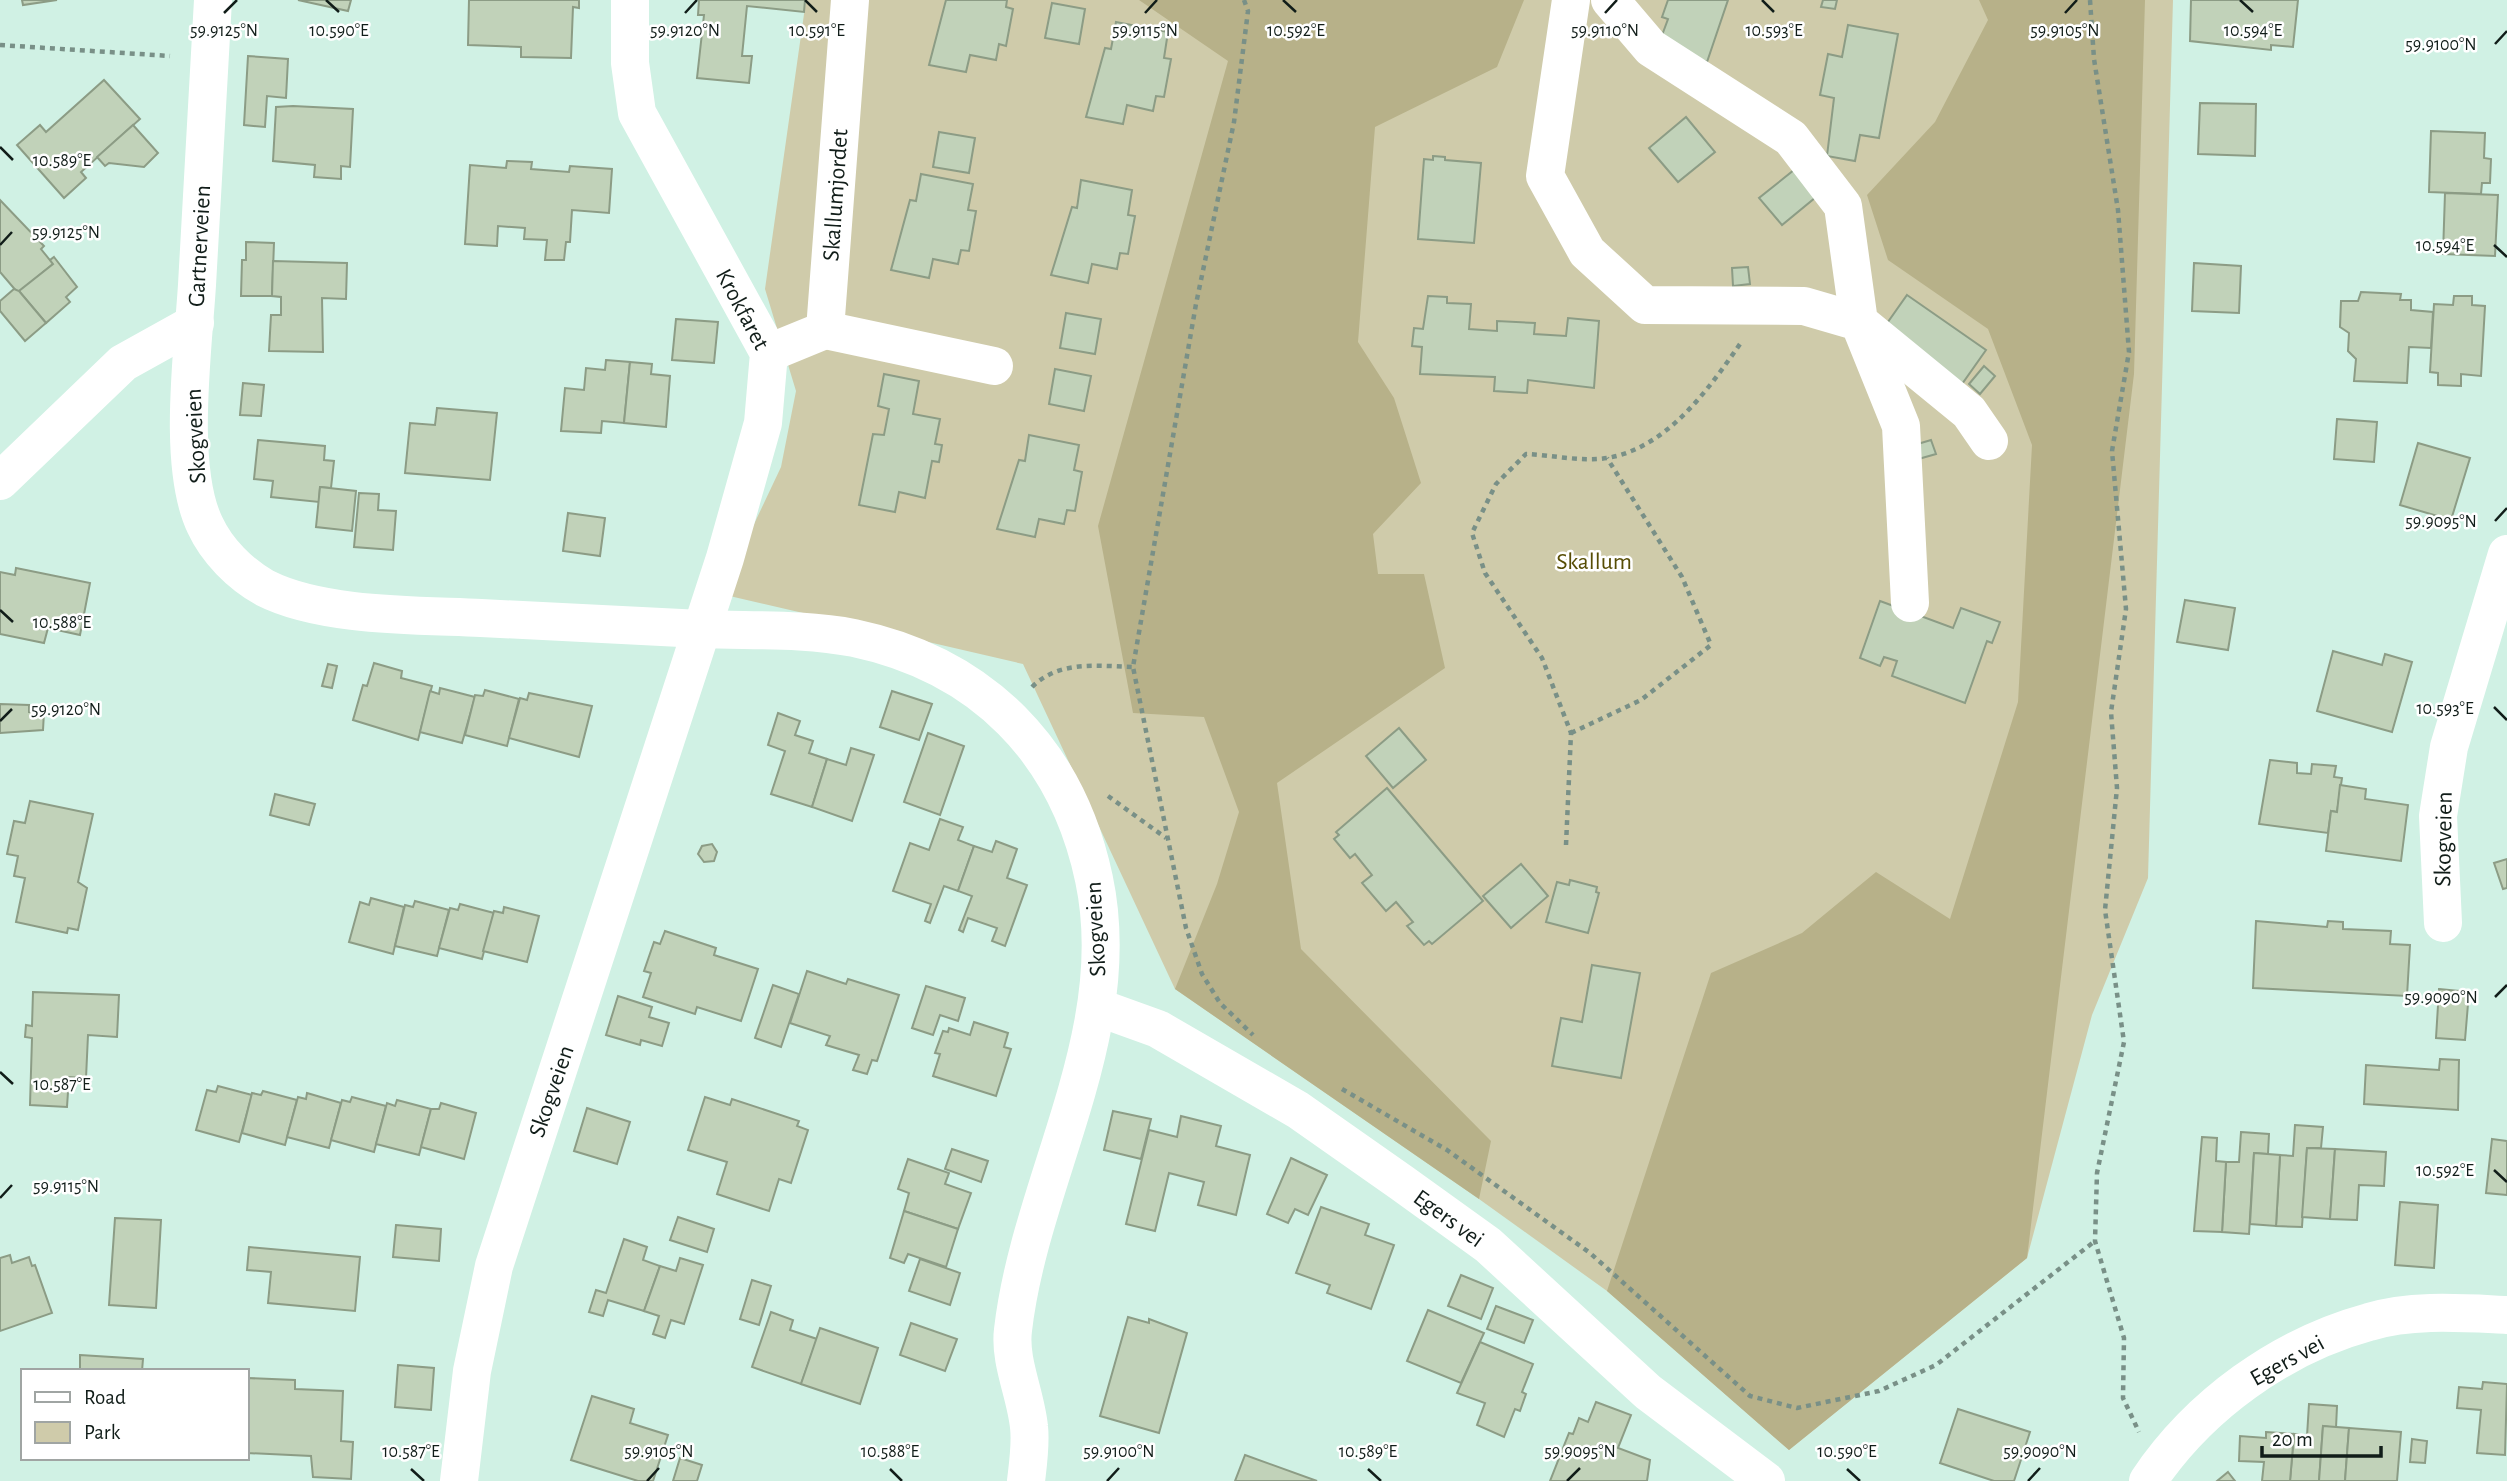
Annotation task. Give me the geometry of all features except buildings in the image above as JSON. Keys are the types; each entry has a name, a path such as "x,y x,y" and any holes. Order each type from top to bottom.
{"street":[{"name":"Gartnerveien","path":"0,481 123,363 195,323 213,0"},
{"name":"Krokfaret","path":"630,0 630,63 637,113 769,353 763,423 725,558 701,629"},
{"name":"Skallumjordet","path":"825,330 850,0"},
{"path":"1571,0 1545,176 1587,251 1645,305 1804,306 1859,321 1969,412 1989,441"},
{"path":"1609,0 1651,48 1791,138 1843,206 1859,321 1901,426 1910,603"},
{"name":"Skogveien","path":"195,323 191,403 192,472 204,524 229,561 266,588 318,604 383,613 850,637 910,654 963,678 1007,714 1046,761 1080,828 1095,883 1100,941 1097,1007 1070,1115 1027,1262 1011,1335 1030,1430 1027,1481"},
{"path":"769,353 825,330 994,366"},
{"name":"Skogveien","path":"2442,923 2438,816 2449,747 2507,554"},
{"name":"Skogveien","path":"459,1481 472,1371 494,1266 701,629"},
{"name":"Egers vei","path":"1097,1007 1158,1029 1277,1097 1402,1183 1488,1245 1648,1392 1766,1481"},
{"name":"Egers vei","path":"2156,1469 2227,1395 2304,1344 2371,1321 2447,1312 2507,1315"}],"path":[{"path":"1244,0 1248,11 1234,122 1196,304 1133,667 1186,928 1202,974 1220,1003 1258,1039"},
{"path":"2090,0 2094,59 2118,210 2129,352 2112,451 2126,609 2111,712 2117,788 2105,910 2124,1042 2097,1172 2095,1241 2124,1338 2123,1398 2134,1428 2156,1469"},
{"path":"0,45 209,60"},
{"path":"1566,845 1571,733 1542,658 1485,573 1472,533 1496,484 1526,454 1606,458 1647,445 1707,392 1766,306"},
{"path":"1571,733 1641,700 1711,645 1682,576 1606,458"},
{"path":"1007,714 1044,676 1073,666 1133,667"},
{"path":"1340,1088 1447,1150 1590,1253 1750,1396 1797,1408 1879,1391 1936,1366 2095,1241"}],"green space":[{"name":"Skallum","path":"806,0 2173,0 2148,878 2092,1015 2027,1258 1789,1450 1607,1291 1175,989 1023,664 721,594 781,467 796,391 765,289"}],"shaded area":[{"path":"1139,0 1524,0 1497,67 1375,127 1358,342 1394,398 1421,483 1373,534 1378,574 1424,574 1445,668 1277,783 1301,949 1491,1141 1479,1199 1175,989 1217,884 1239,812 1204,717 1133,713 1098,526 1228,61"},
{"path":"1979,0 2145,0 2134,374 2027,1258 1789,1450 1607,1291 1711,973 1802,933 1876,872 1950,919 2018,702 2032,445 1988,329 1888,260 1867,195 1935,122 1988,20"}]}
